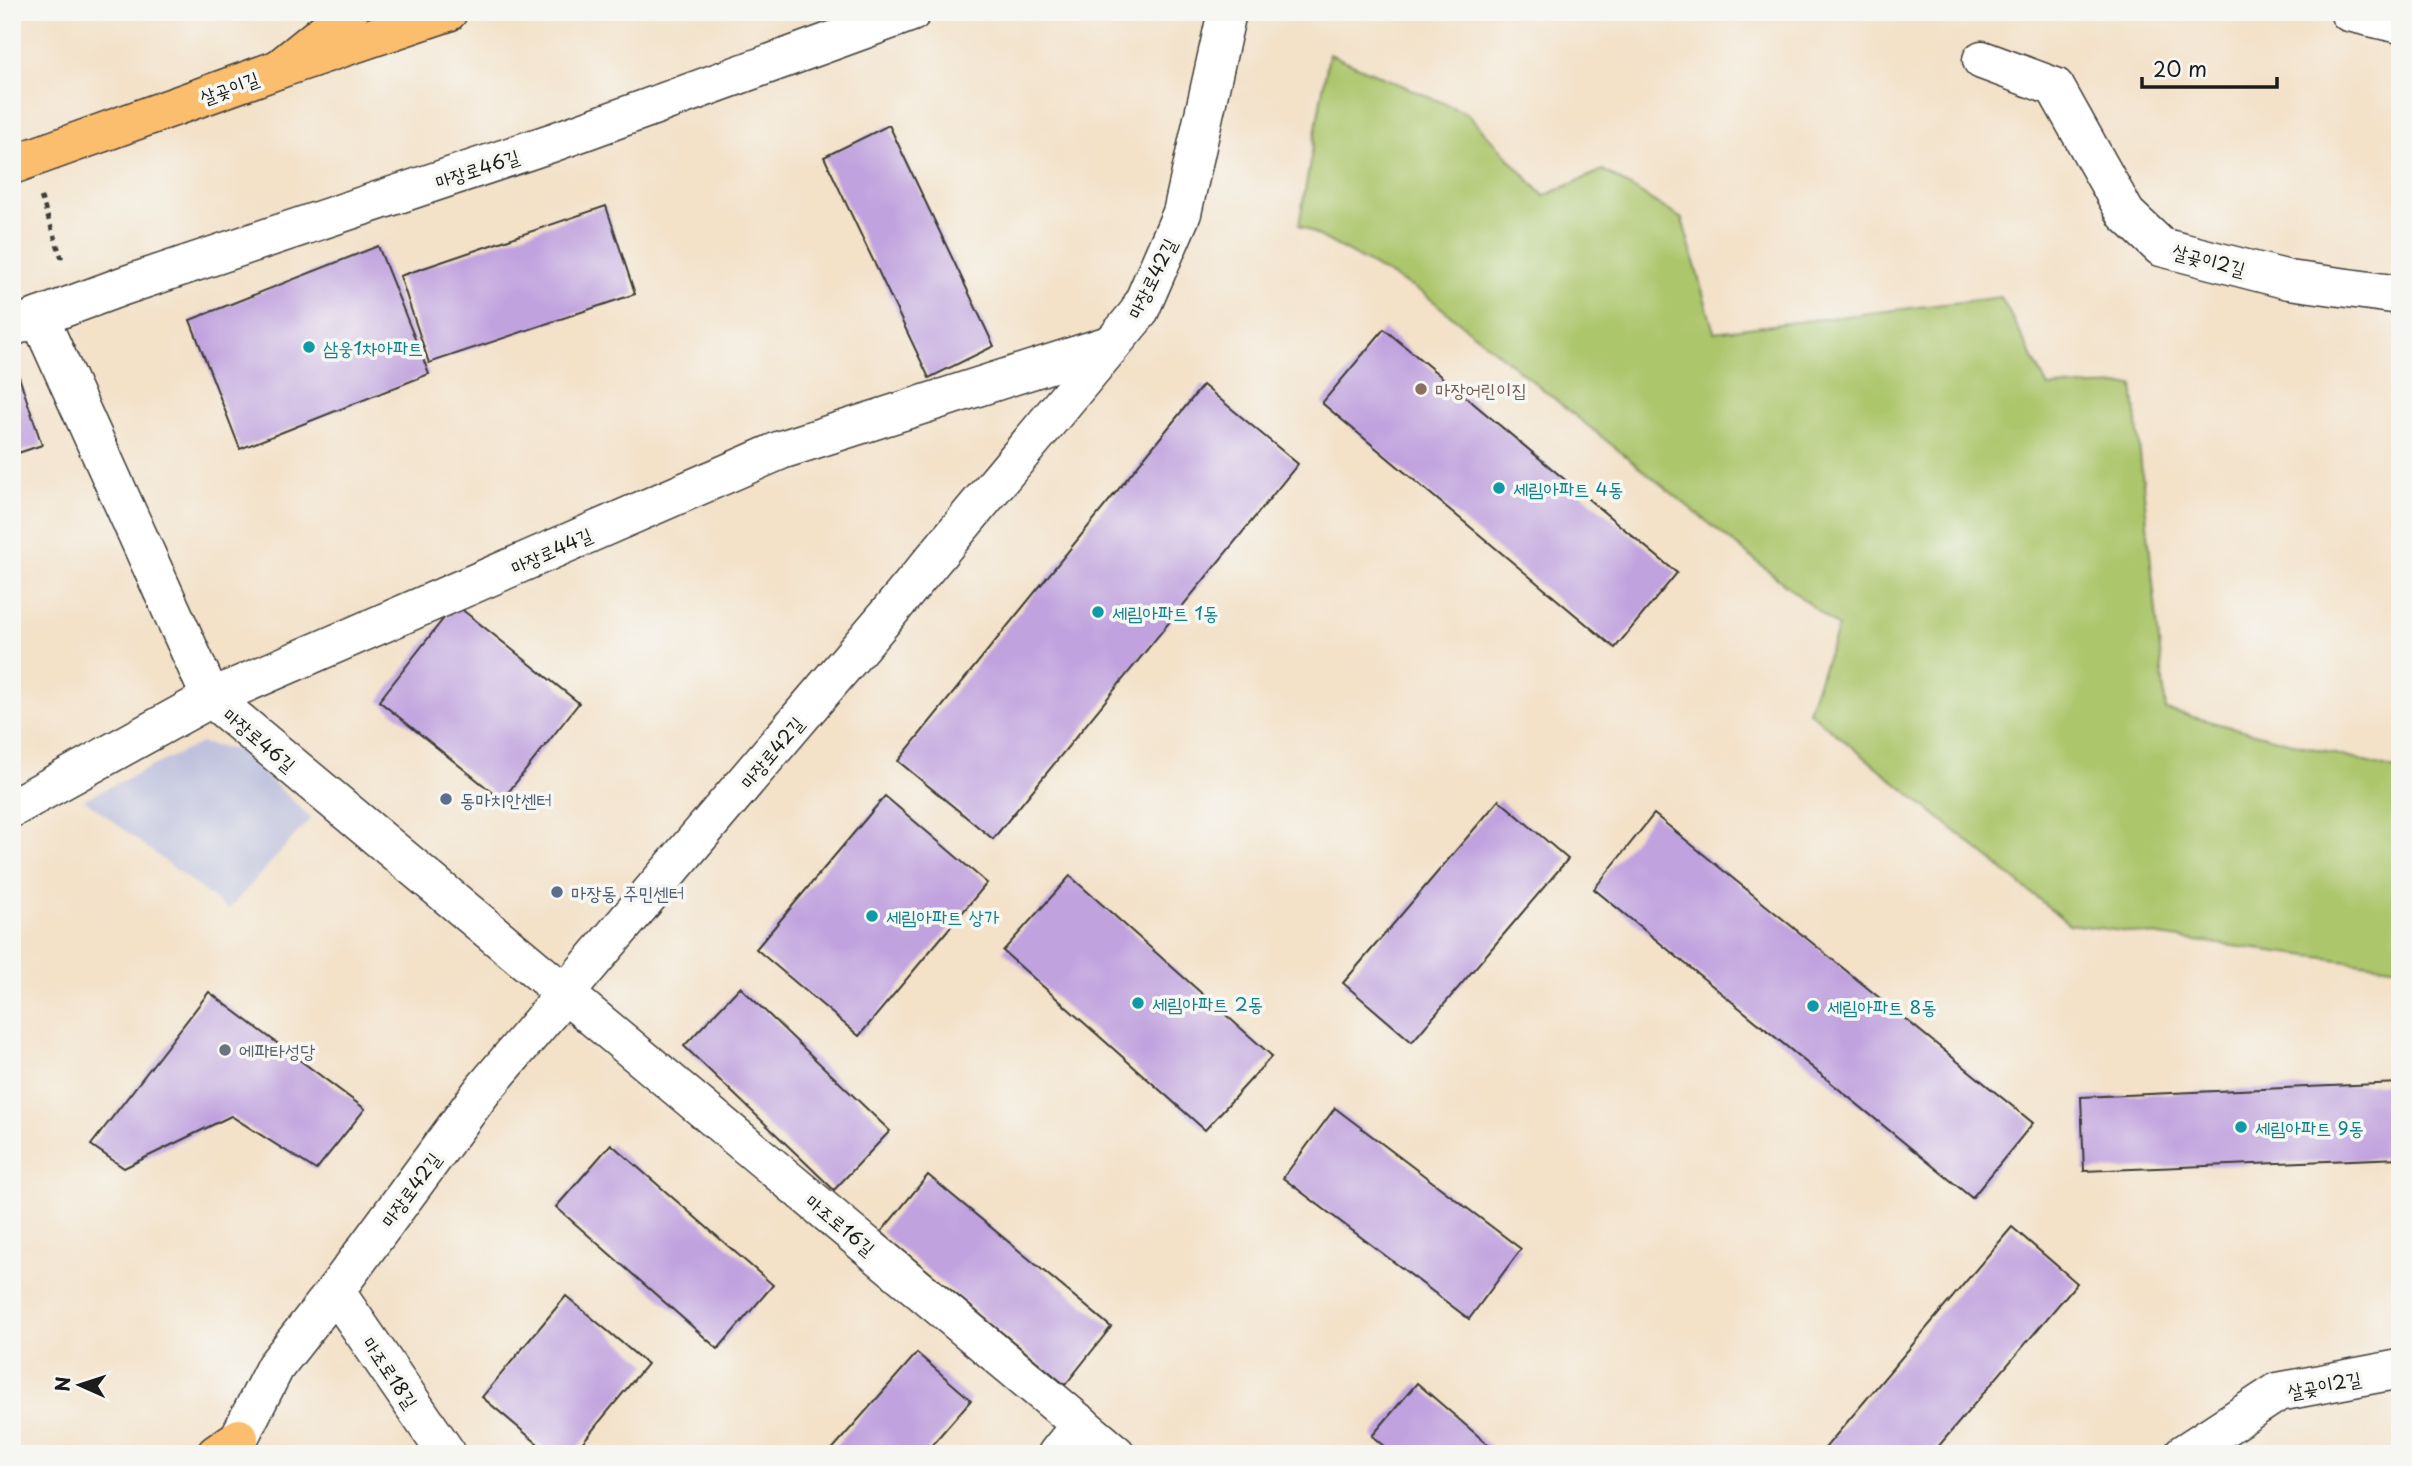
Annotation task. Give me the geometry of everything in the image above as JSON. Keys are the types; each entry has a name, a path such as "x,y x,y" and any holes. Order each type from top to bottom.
{"main road":[{"path":"279,69 349,12"},
{"name":"살곶이길","path":"20,162 279,69 448,12"}],"street":[{"name":"마장로46길","path":"565,994 211,698 26,322 554,142 912,12"},
{"name":"마장로42길","path":"230,1448 275,1367 335,1291 483,1090 883,621 1139,312 1182,213 1227,12"},
{"path":"2349,12 2400,24"},
{"name":"살곶이2길","path":"1982,60 2055,87 2126,214 2161,247 2289,280 2400,295"},
{"name":"마장로44길","path":"12,808 211,698 781,450 1112,344"},
{"name":"마조로16길","path":"565,994 1116,1454"},
{"name":"마조로18길","path":"335,1291 447,1454"},
{"name":"살곶이2길","path":"2183,1454 2278,1392 2400,1369"},
{"path":"1057,1454 1081,1424"}],"path":[{"path":"20,162 77,303"}],"shaded area":[{"path":"201,743 239,751 311,818 228,910 84,799"}],"green space":[{"path":"1329,54 1467,113 1544,196 1603,170 1682,219 1714,332 2001,297 2048,387 2133,385 2166,710 2400,771 2400,968 2069,924 1808,711 1838,627 1423,293 1299,225"}],"building":[{"path":"889,125 994,346 929,378 824,157"},
{"path":"606,206 635,294 429,363 400,276"},
{"name":"삼웅1차아파트","path":"378,246 429,374 240,449 190,320"},
{"name":"세림아파트 4동","path":"1384,329 1677,573 1615,648 1322,403"},
{"path":"15,365 42,445 12,455 12,366"},
{"name":"세림아파트 1동","path":"1203,385 1298,464 993,839 898,761"},
{"path":"455,604 579,703 502,800 379,701"},
{"name":"세림아파트 상가","path":"885,796 987,883 859,1036 756,949"},
{"path":"1499,800 1568,859 1412,1042 1343,983"},
{"name":"세림아파트 8동","path":"1654,814 2033,1123 1972,1198 1594,889"},
{"name":"세림아파트 2동","path":"1070,876 1272,1056 1205,1130 1003,951"},
{"path":"740,987 890,1131 834,1190 684,1046"},
{"name":"에파타성당","path":"209,992 365,1109 316,1170 231,1116 124,1168 91,1145"},
{"name":"세림아파트 9동","path":"2400,1083 2400,1158 2084,1171 2081,1097"},
{"path":"1335,1108 1521,1249 1469,1319 1283,1178"},
{"path":"611,1144 773,1285 718,1349 556,1207"},
{"path":"928,1175 1111,1327 1065,1385 881,1232"},
{"path":"2012,1227 2077,1283 1932,1454 1820,1454"},
{"path":"566,1296 647,1364 573,1454 550,1454 482,1397"},
{"path":"917,1353 971,1400 924,1454 828,1454"},
{"path":"1417,1383 1499,1454 1393,1454 1372,1436"}],"place":[{"name":"삼웅1차아파트","path":"309,347"},
{"name":"마장어린이집","path":"1421,389"},
{"name":"세림아파트 4동","path":"1499,488"},
{"name":"세림아파트 1동","path":"1098,612"},
{"name":"동마치안센터","path":"446,799"},
{"name":"마장동 주민센터","path":"557,892"},
{"name":"세림아파트 상가","path":"872,916"},
{"name":"세림아파트 2동","path":"1138,1003"},
{"name":"세림아파트 8동","path":"1813,1006"},
{"name":"에파타성당","path":"225,1050"},
{"name":"세림아파트 9동","path":"2241,1127"}]}
